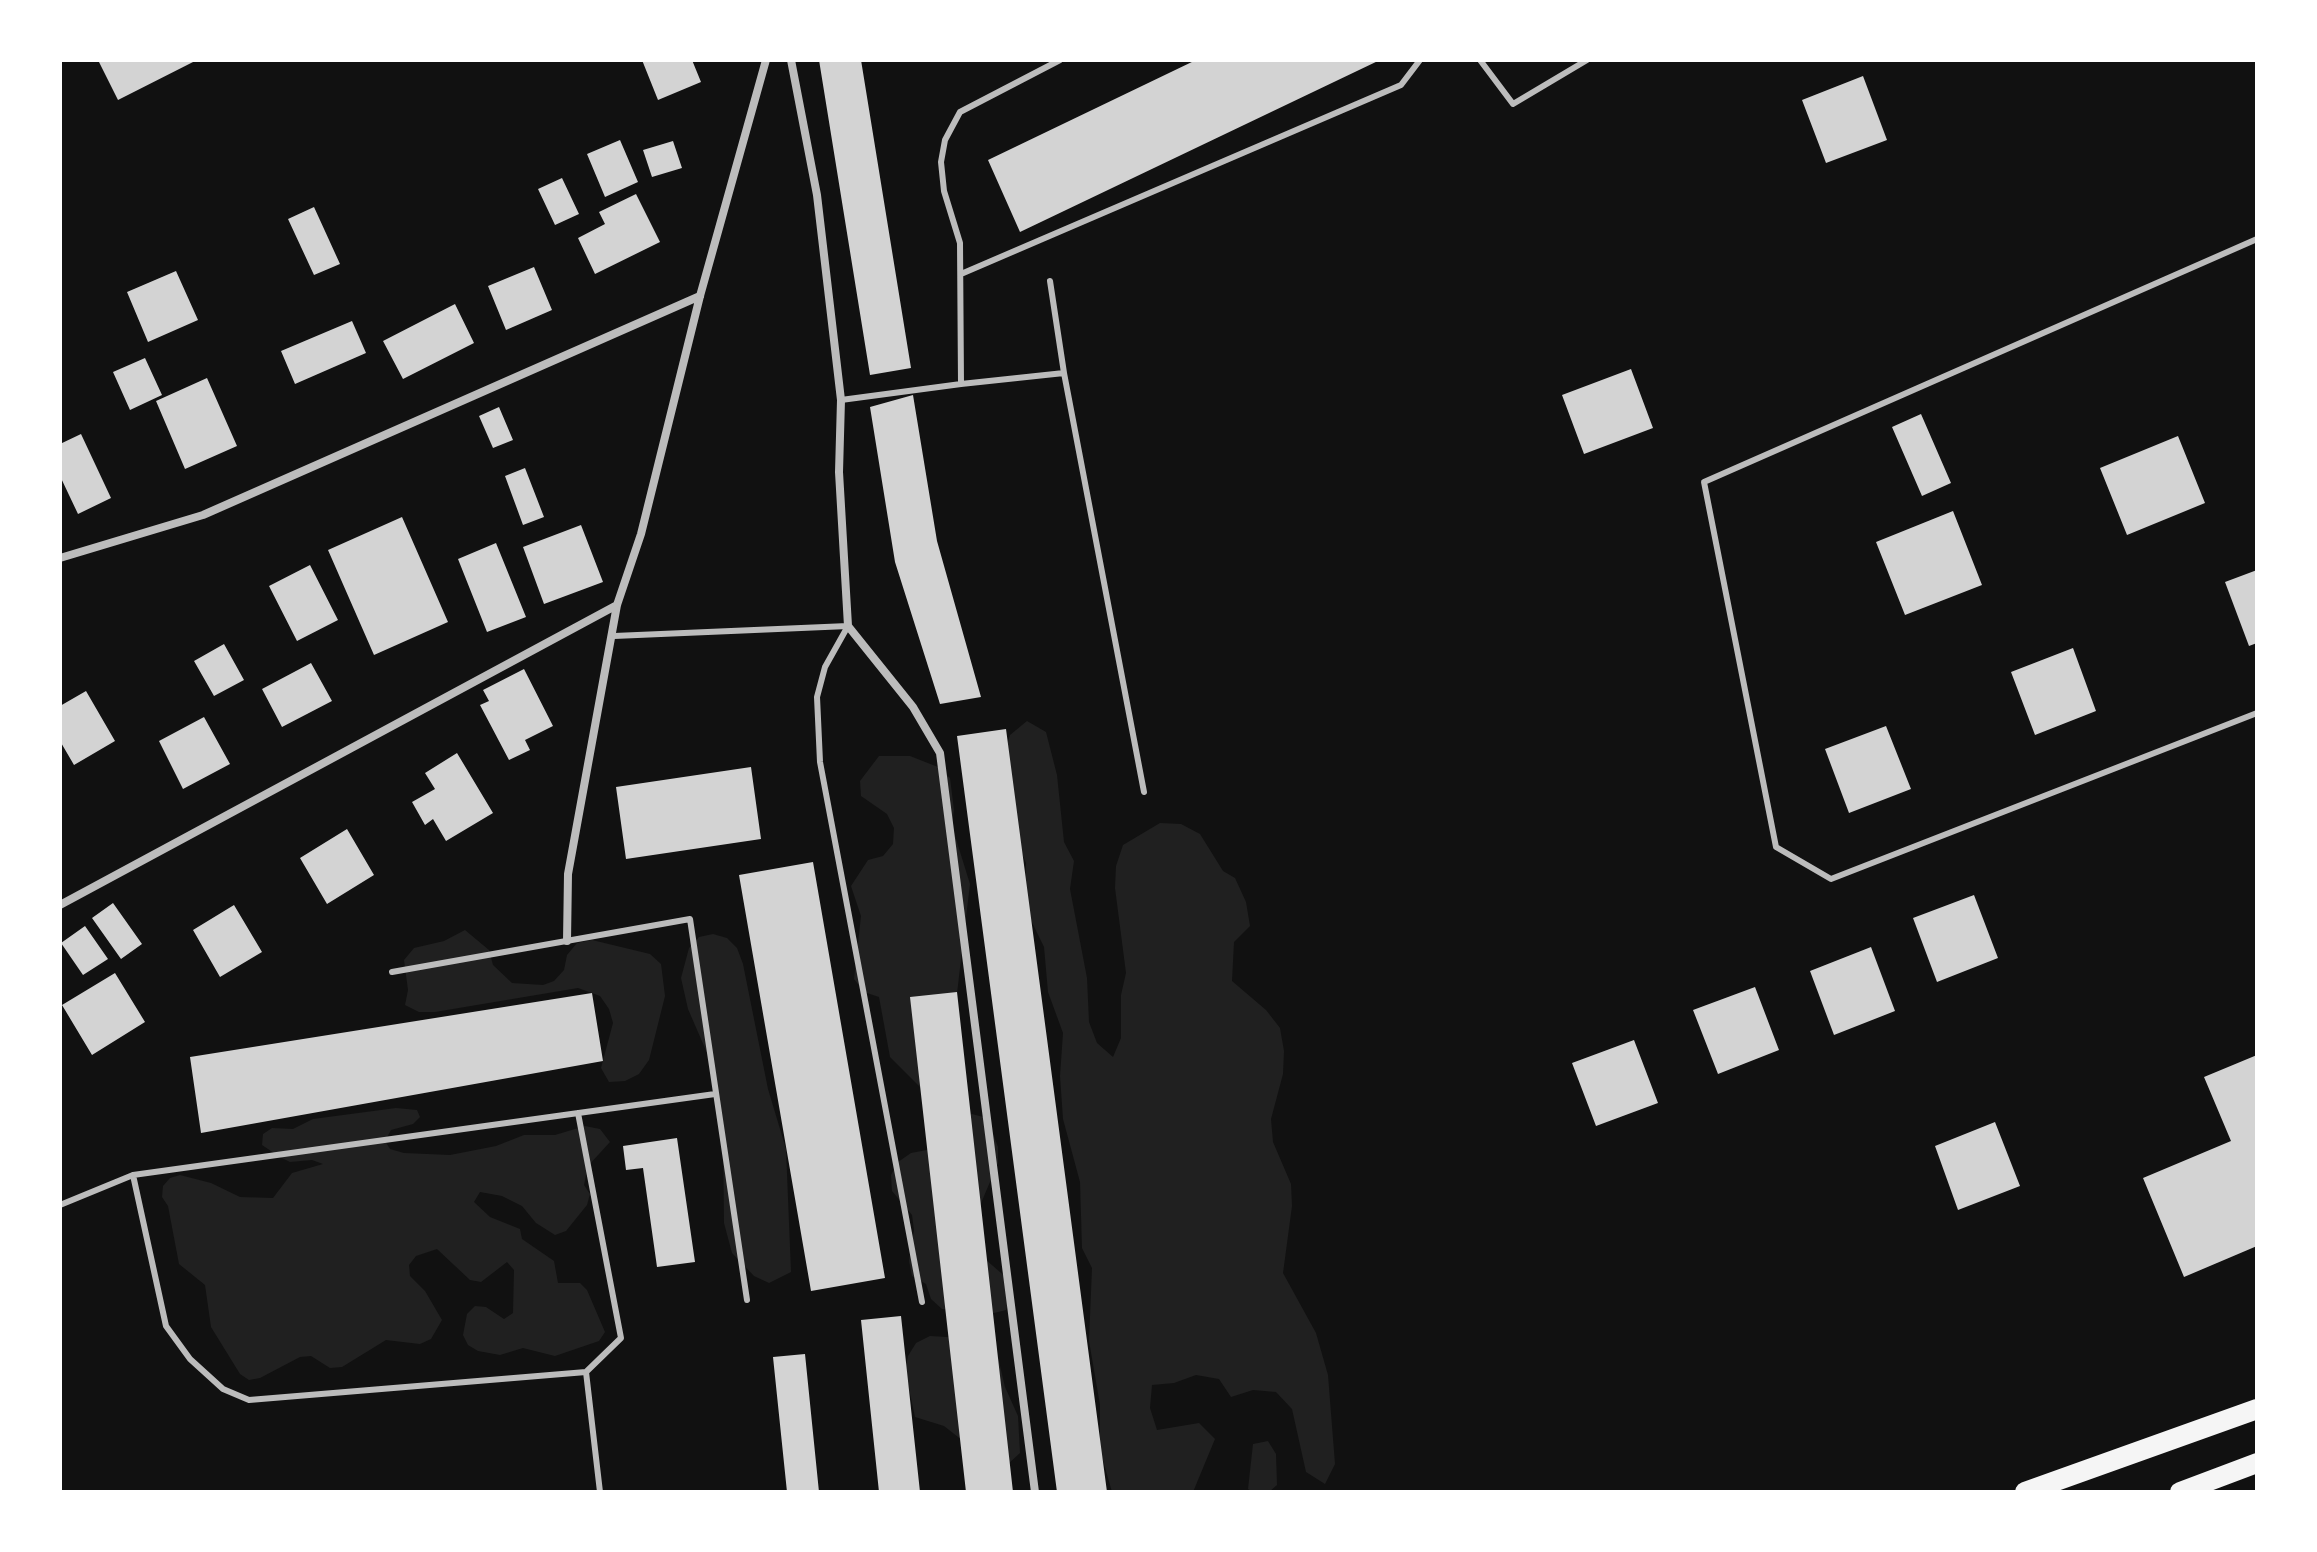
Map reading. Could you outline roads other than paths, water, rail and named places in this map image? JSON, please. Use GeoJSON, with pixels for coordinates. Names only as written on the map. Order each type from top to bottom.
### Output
{"type":"FeatureCollection","features":[{"type":"Feature","properties":{"kind":"main road"},"geometry":{"type":"LineString","coordinates":[[2025,1492],[2257,1409]]}},
{"type":"Feature","properties":{"kind":"main road"},"geometry":{"type":"LineString","coordinates":[[2180,1492],[2257,1463]]}},
{"type":"Feature","properties":{"kind":"street"},"geometry":{"type":"LineString","coordinates":[[567,941],[568,874],[614,636],[617,605],[641,534],[700,296],[766,60]]}},
{"type":"Feature","properties":{"kind":"street"},"geometry":{"type":"LineString","coordinates":[[791,60],[817,195],[841,400],[840,485],[848,626],[913,707],[940,753],[1035,1492]]}},
{"type":"Feature","properties":{"kind":"street"},"geometry":{"type":"LineString","coordinates":[[60,558],[203,515],[700,296]]}},
{"type":"Feature","properties":{"kind":"street"},"geometry":{"type":"LineString","coordinates":[[60,905],[617,605]]}},
{"type":"Feature","properties":{"kind":"lane"},"geometry":{"type":"LineString","coordinates":[[961,384],[960,243],[944,191],[941,162],[945,140],[960,112],[1060,60]]}},
{"type":"Feature","properties":{"kind":"lane"},"geometry":{"type":"LineString","coordinates":[[961,274],[1401,85],[1420,60]]}},
{"type":"Feature","properties":{"kind":"lane"},"geometry":{"type":"LineString","coordinates":[[1480,60],[1513,104],[1587,60]]}},
{"type":"Feature","properties":{"kind":"lane"},"geometry":{"type":"LineString","coordinates":[[2257,239],[1704,482],[1776,847],[1831,879],[2257,713]]}},
{"type":"Feature","properties":{"kind":"lane"},"geometry":{"type":"LineString","coordinates":[[1050,281],[1064,373],[1144,792]]}},
{"type":"Feature","properties":{"kind":"lane"},"geometry":{"type":"LineString","coordinates":[[841,400],[1064,373]]}},
{"type":"Feature","properties":{"kind":"lane"},"geometry":{"type":"LineString","coordinates":[[614,636],[848,626]]}},
{"type":"Feature","properties":{"kind":"lane"},"geometry":{"type":"LineString","coordinates":[[848,626],[825,667],[817,697],[820,762],[922,1302]]}},
{"type":"Feature","properties":{"kind":"lane"},"geometry":{"type":"LineString","coordinates":[[392,972],[690,919],[747,1300]]}},
{"type":"Feature","properties":{"kind":"lane"},"geometry":{"type":"LineString","coordinates":[[60,1205],[133,1175],[715,1094]]}},
{"type":"Feature","properties":{"kind":"lane"},"geometry":{"type":"LineString","coordinates":[[133,1175],[166,1326],[190,1359],[223,1389],[249,1400],[586,1372],[621,1338],[578,1113]]}},
{"type":"Feature","properties":{"kind":"lane"},"geometry":{"type":"LineString","coordinates":[[586,1372],[600,1492]]}}]}
